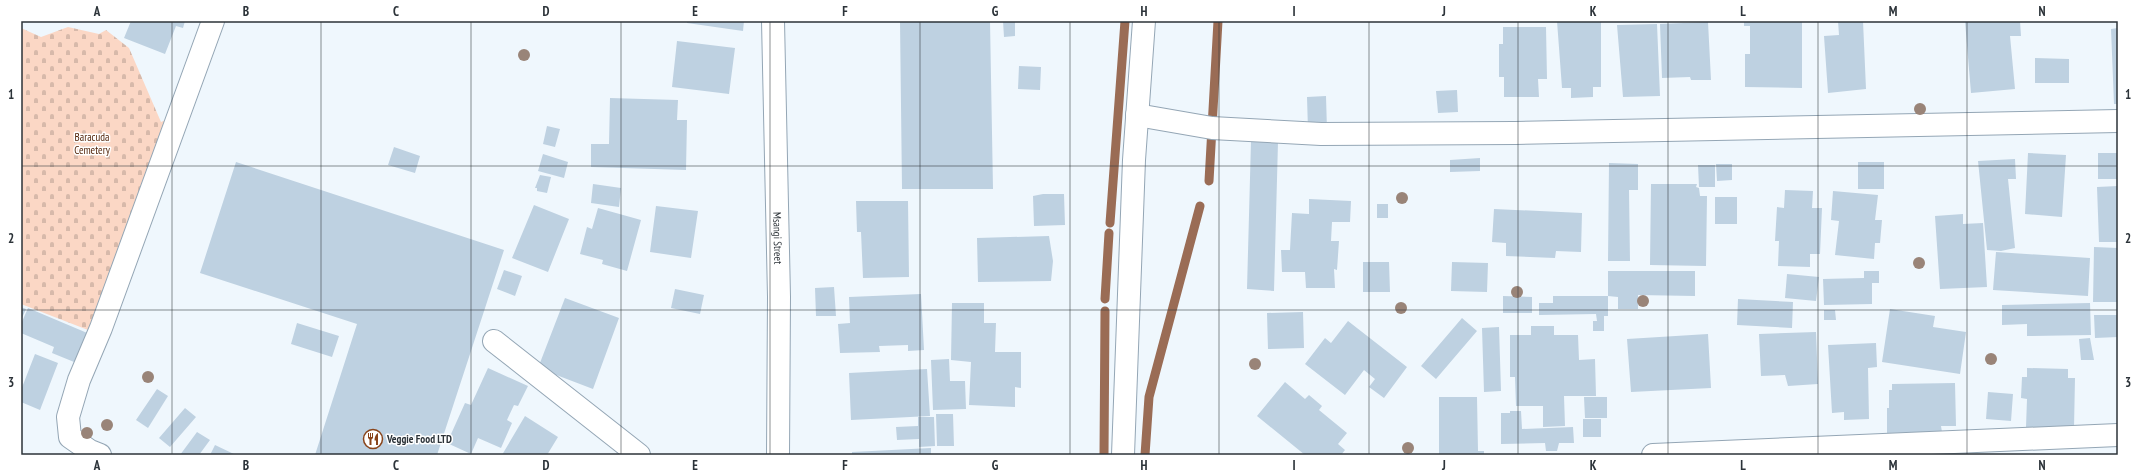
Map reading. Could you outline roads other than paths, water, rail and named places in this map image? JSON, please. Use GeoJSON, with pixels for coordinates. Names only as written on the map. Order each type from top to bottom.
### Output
{"type":"FeatureCollection","features":[{"type":"Feature","properties":{"kind":"street"},"geometry":{"type":"LineString","coordinates":[[100,455],[90,451],[70,437],[68,417],[79,380],[104,320],[212,21]]}},
{"type":"Feature","properties":{"kind":"street","name":"Msangi Street"},"geometry":{"type":"LineString","coordinates":[[773,21],[779,290],[778,455]]}},
{"type":"Feature","properties":{"kind":"street"},"geometry":{"type":"LineString","coordinates":[[1123,455],[1134,160],[1144,21]]}},
{"type":"Feature","properties":{"kind":"street"},"geometry":{"type":"LineString","coordinates":[[1137,115],[1212,128],[1321,134],[1523,133],[2118,121]]}},
{"type":"Feature","properties":{"kind":"street"},"geometry":{"type":"LineString","coordinates":[[494,341],[639,455]]}},
{"type":"Feature","properties":{"kind":"street"},"geometry":{"type":"LineString","coordinates":[[1652,455],[2118,435]]}},
{"type":"Feature","properties":{"kind":"waterway"},"geometry":{"type":"LineString","coordinates":[[1110,223],[1125,21]]}},
{"type":"Feature","properties":{"kind":"waterway"},"geometry":{"type":"LineString","coordinates":[[1209,181],[1218,21]]}},
{"type":"Feature","properties":{"kind":"waterway"},"geometry":{"type":"LineString","coordinates":[[1145,455],[1149,397],[1200,206]]}},
{"type":"Feature","properties":{"kind":"waterway"},"geometry":{"type":"LineString","coordinates":[[1105,299],[1109,233]]}},
{"type":"Feature","properties":{"kind":"waterway"},"geometry":{"type":"LineString","coordinates":[[1104,455],[1105,311]]}},
{"type":"Feature","properties":{"kind":"place","name":"Veggie Food LTD"},"geometry":{"type":"Point","coordinates":[373,439]}},
{"type":"Feature","properties":{"kind":"park label","name":"Baracuda Cemetery"},"geometry":{"type":"Point","coordinates":[92,143]}}]}
